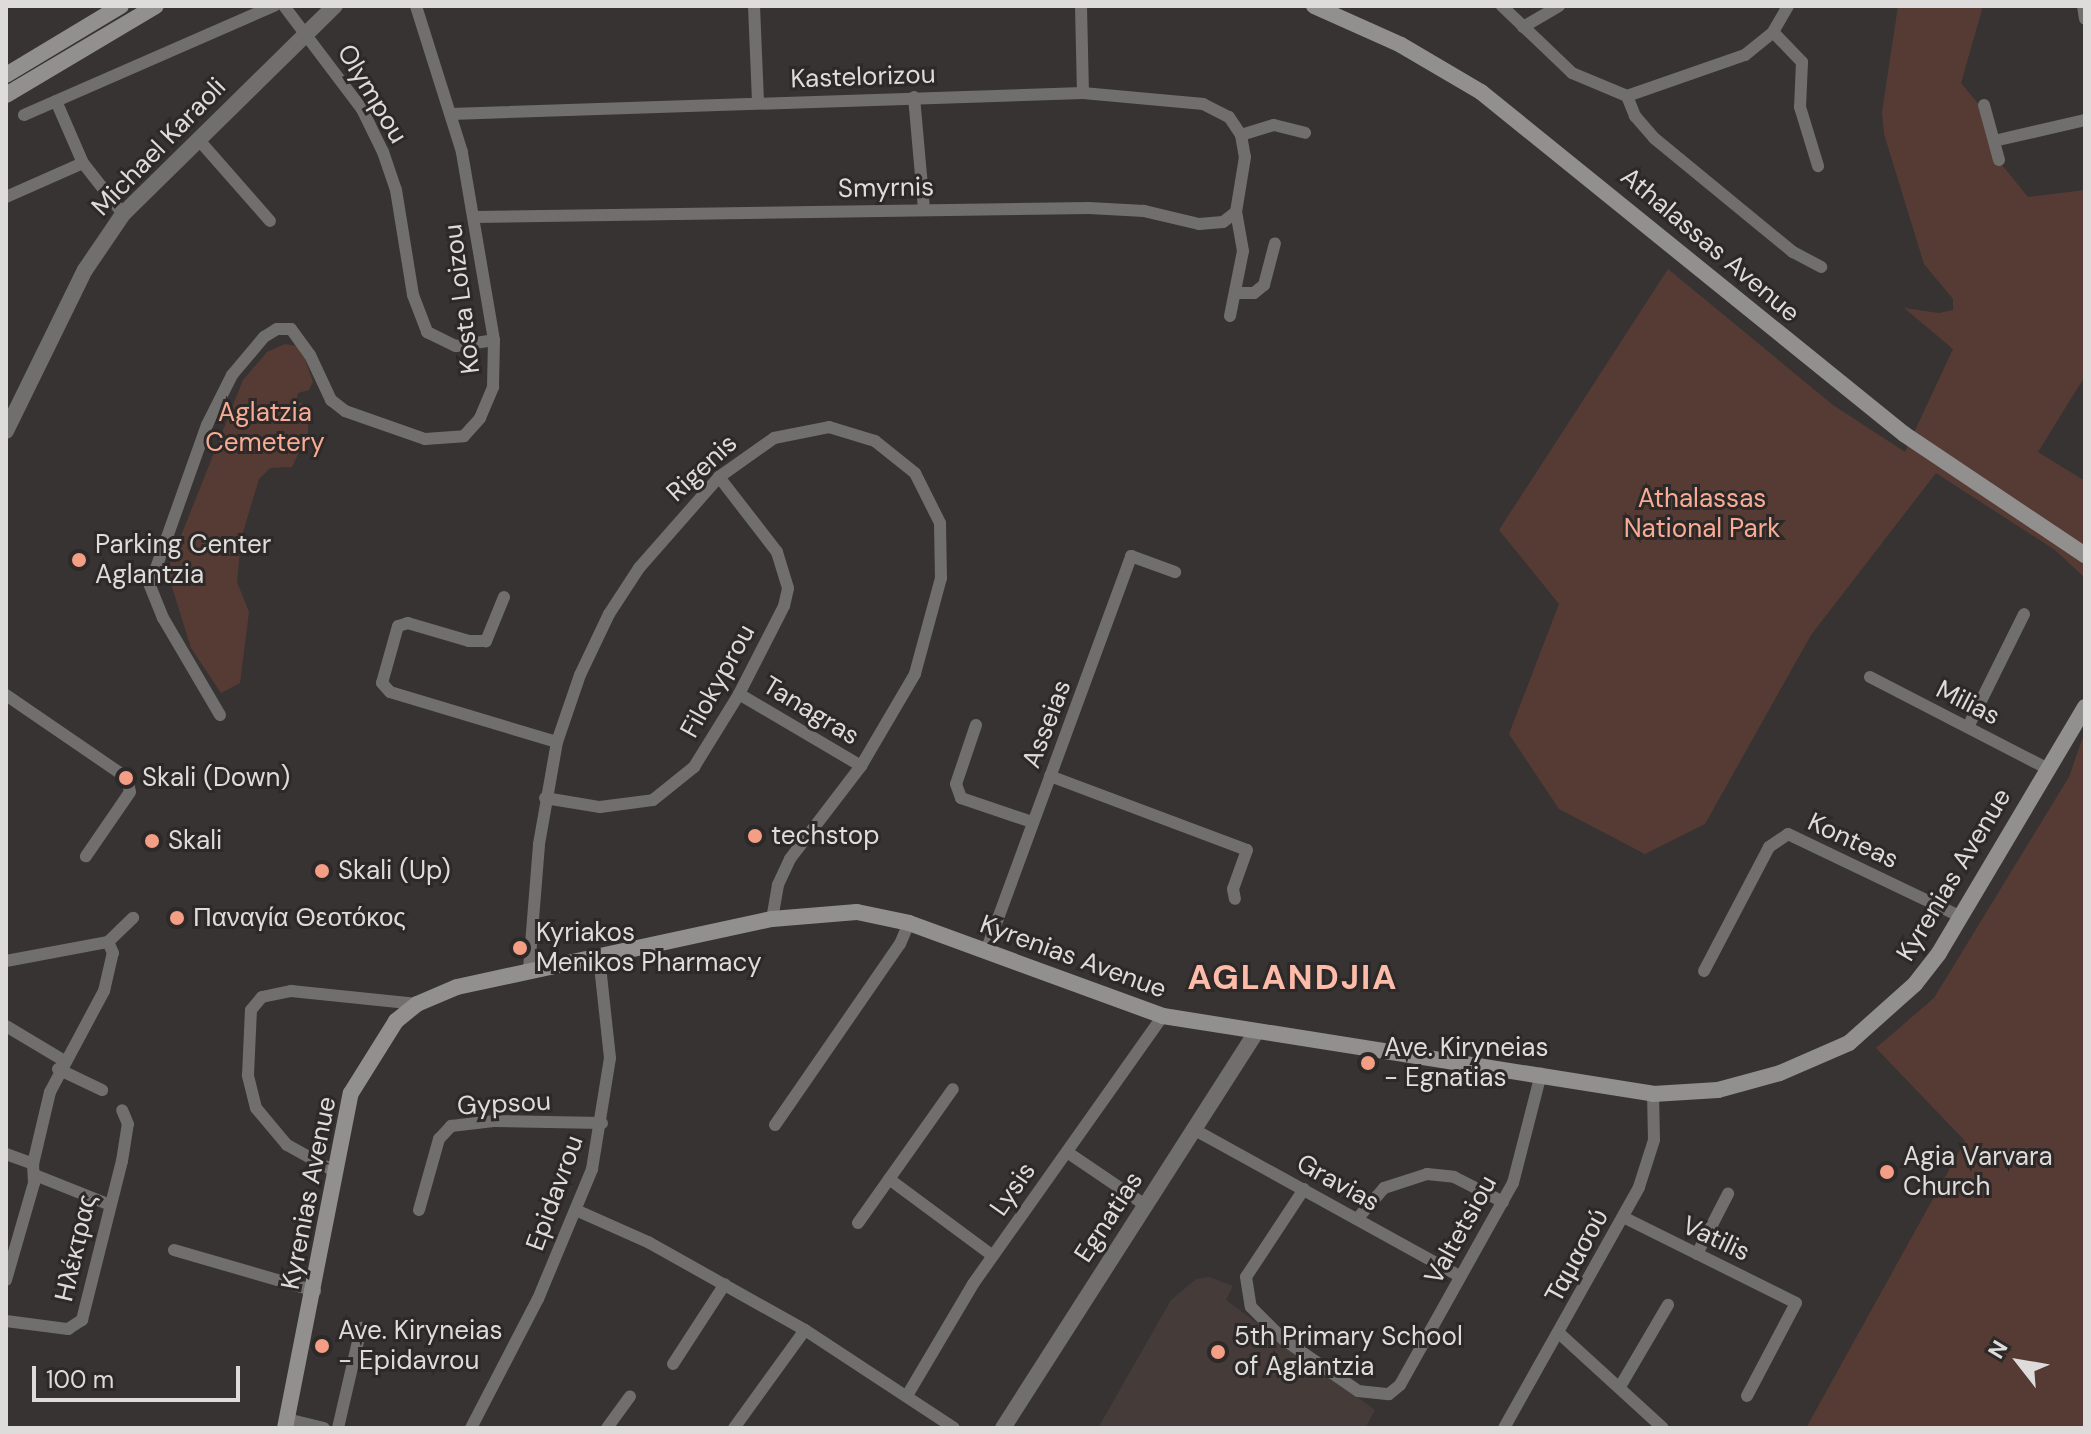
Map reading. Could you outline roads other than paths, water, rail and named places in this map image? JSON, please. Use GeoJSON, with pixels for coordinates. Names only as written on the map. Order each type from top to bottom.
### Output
{"type":"FeatureCollection","features":[{"type":"Feature","properties":{"kind":"main road"},"geometry":{"type":"LineString","coordinates":[[6,75],[121,6]]}},
{"type":"Feature","properties":{"kind":"main road"},"geometry":{"type":"LineString","coordinates":[[6,95],[156,6]]}},
{"type":"Feature","properties":{"kind":"main road","name":"Athalassas Avenue"},"geometry":{"type":"LineString","coordinates":[[1325,8],[1446,68],[1481,92],[1904,434],[2064,538],[2085,555]]}},
{"type":"Feature","properties":{"kind":"main road","name":"Athalassas Avenue"},"geometry":{"type":"LineString","coordinates":[[2064,538],[2085,545]]}},
{"type":"Feature","properties":{"kind":"main road","name":"Kyrenias Avenue"},"geometry":{"type":"LineString","coordinates":[[286,1424],[315,1291],[343,1118],[364,1065],[396,1021],[417,1004],[457,987],[529,969],[772,919],[857,912],[909,923],[1163,1016],[1653,1094],[1718,1090],[1791,1069],[1849,1043],[1915,984],[1961,917],[2046,768],[2085,707]]}},
{"type":"Feature","properties":{"kind":"street"},"geometry":{"type":"LineString","coordinates":[[24,115],[274,6]]}},
{"type":"Feature","properties":{"kind":"street","name":"Olympou"},"geometry":{"type":"LineString","coordinates":[[284,6],[362,109],[391,171],[413,295],[427,332],[456,346],[494,340]]}},
{"type":"Feature","properties":{"kind":"street","name":"Michael Karaoli"},"geometry":{"type":"LineString","coordinates":[[6,431],[85,270],[123,214],[305,30],[335,6]]}},
{"type":"Feature","properties":{"kind":"street","name":"Kosta Loizou"},"geometry":{"type":"LineString","coordinates":[[220,715],[163,618],[150,585],[212,413],[232,375],[264,337],[277,329],[291,329],[310,355],[322,390],[345,411],[425,439],[451,440],[472,429],[488,402],[496,371],[494,340],[474,217],[451,114],[416,6]]}},
{"type":"Feature","properties":{"kind":"street"},"geometry":{"type":"LineString","coordinates":[[754,6],[758,103]]}},
{"type":"Feature","properties":{"kind":"street"},"geometry":{"type":"LineString","coordinates":[[1081,6],[1083,93]]}},
{"type":"Feature","properties":{"kind":"street"},"geometry":{"type":"LineString","coordinates":[[1502,6],[1572,73],[1627,96],[1722,65],[1773,32],[1788,6]]}},
{"type":"Feature","properties":{"kind":"street"},"geometry":{"type":"LineString","coordinates":[[1523,27],[1559,6]]}},
{"type":"Feature","properties":{"kind":"street"},"geometry":{"type":"LineString","coordinates":[[2083,6],[2085,19]]}},
{"type":"Feature","properties":{"kind":"street"},"geometry":{"type":"LineString","coordinates":[[1773,32],[1802,62],[1800,107],[1818,166]]}},
{"type":"Feature","properties":{"kind":"street","name":"Kastelorizou"},"geometry":{"type":"LineString","coordinates":[[451,114],[1083,93],[1203,104],[1229,117],[1241,135]]}},
{"type":"Feature","properties":{"kind":"street"},"geometry":{"type":"LineString","coordinates":[[1627,96],[1635,116],[1654,138],[1793,252],[1821,267]]}},
{"type":"Feature","properties":{"kind":"street"},"geometry":{"type":"LineString","coordinates":[[914,97],[924,208]]}},
{"type":"Feature","properties":{"kind":"street"},"geometry":{"type":"LineString","coordinates":[[56,101],[83,163],[123,214]]}},
{"type":"Feature","properties":{"kind":"street"},"geometry":{"type":"LineString","coordinates":[[1984,105],[1999,160]]}},
{"type":"Feature","properties":{"kind":"street"},"geometry":{"type":"LineString","coordinates":[[1994,141],[2085,120]]}},
{"type":"Feature","properties":{"kind":"street"},"geometry":{"type":"LineString","coordinates":[[1230,316],[1243,251],[1236,212],[1245,157],[1241,135],[1274,125],[1305,133]]}},
{"type":"Feature","properties":{"kind":"street"},"geometry":{"type":"LineString","coordinates":[[198,139],[270,221]]}},
{"type":"Feature","properties":{"kind":"street"},"geometry":{"type":"LineString","coordinates":[[6,197],[83,163]]}},
{"type":"Feature","properties":{"kind":"street","name":"Smyrnis"},"geometry":{"type":"LineString","coordinates":[[474,217],[924,208],[1116,210],[1199,224],[1223,222],[1236,212]]}},
{"type":"Feature","properties":{"kind":"street"},"geometry":{"type":"LineString","coordinates":[[1236,293],[1254,293],[1264,285],[1275,243]]}},
{"type":"Feature","properties":{"kind":"street","name":"Rigenis"},"geometry":{"type":"LineString","coordinates":[[529,969],[545,798],[557,742],[580,675],[609,614],[639,568],[719,477],[774,438],[829,427],[861,435],[892,451],[915,473],[936,509],[941,578],[927,645],[861,766],[790,859],[778,885],[772,919]]}},
{"type":"Feature","properties":{"kind":"street","name":"Filokyprou"},"geometry":{"type":"LineString","coordinates":[[545,798],[600,807],[653,800],[694,767],[739,694],[784,606],[788,588],[777,552],[719,477]]}},
{"type":"Feature","properties":{"kind":"street","name":"Asseias"},"geometry":{"type":"LineString","coordinates":[[986,951],[1131,556],[1175,572]]}},
{"type":"Feature","properties":{"kind":"street"},"geometry":{"type":"LineString","coordinates":[[504,597],[486,641],[469,641],[408,623],[398,626],[382,683],[390,692],[557,742]]}},
{"type":"Feature","properties":{"kind":"street"},"geometry":{"type":"LineString","coordinates":[[1968,727],[2024,614]]}},
{"type":"Feature","properties":{"kind":"street","name":"Milias"},"geometry":{"type":"LineString","coordinates":[[1870,677],[2046,768]]}},
{"type":"Feature","properties":{"kind":"street","name":"Tanagras"},"geometry":{"type":"LineString","coordinates":[[739,694],[861,766]]}},
{"type":"Feature","properties":{"kind":"street"},"geometry":{"type":"LineString","coordinates":[[6,695],[96,754],[130,785],[86,856]]}},
{"type":"Feature","properties":{"kind":"street"},"geometry":{"type":"LineString","coordinates":[[976,725],[956,784],[961,798],[1032,822]]}},
{"type":"Feature","properties":{"kind":"street"},"geometry":{"type":"LineString","coordinates":[[1050,776],[1247,850],[1233,889],[1235,899]]}},
{"type":"Feature","properties":{"kind":"street","name":"Konteas"},"geometry":{"type":"LineString","coordinates":[[1704,971],[1769,847],[1788,834],[1961,917]]}},
{"type":"Feature","properties":{"kind":"street"},"geometry":{"type":"LineString","coordinates":[[6,961],[108,942],[133,918]]}},
{"type":"Feature","properties":{"kind":"street"},"geometry":{"type":"LineString","coordinates":[[775,1125],[900,944],[909,923]]}},
{"type":"Feature","properties":{"kind":"street"},"geometry":{"type":"LineString","coordinates":[[6,1280],[60,1065],[104,991],[113,953],[108,942]]}},
{"type":"Feature","properties":{"kind":"street","name":"Epidavrou"},"geometry":{"type":"LineString","coordinates":[[471,1428],[578,1211],[602,1123],[610,1044],[599,956]]}},
{"type":"Feature","properties":{"kind":"street"},"geometry":{"type":"LineString","coordinates":[[334,1171],[287,1145],[256,1108],[248,1075],[247,1031],[251,1010],[262,997],[291,991],[417,1004]]}},
{"type":"Feature","properties":{"kind":"street","name":"Lysis"},"geometry":{"type":"LineString","coordinates":[[908,1394],[993,1256],[1163,1016]]}},
{"type":"Feature","properties":{"kind":"street"},"geometry":{"type":"LineString","coordinates":[[6,1026],[60,1065],[102,1090]]}},
{"type":"Feature","properties":{"kind":"street","name":"Egnatias"},"geometry":{"type":"LineString","coordinates":[[1003,1428],[1256,1033]]}},
{"type":"Feature","properties":{"kind":"street","name":"Valtetsiou"},"geometry":{"type":"LineString","coordinates":[[1304,1189],[1246,1277],[1251,1307],[1283,1339],[1358,1391],[1389,1394],[1400,1385],[1503,1202],[1525,1150],[1541,1074]]}},
{"type":"Feature","properties":{"kind":"street"},"geometry":{"type":"LineString","coordinates":[[858,1223],[953,1089]]}},
{"type":"Feature","properties":{"kind":"street","name":"Ταμασού"},"geometry":{"type":"LineString","coordinates":[[1504,1428],[1560,1334],[1623,1217],[1654,1140],[1653,1094]]}},
{"type":"Feature","properties":{"kind":"street","name":"Ηλέκτρας"},"geometry":{"type":"LineString","coordinates":[[6,1321],[68,1329],[79,1325],[128,1131],[122,1110]]}},
{"type":"Feature","properties":{"kind":"street","name":"Gypsou"},"geometry":{"type":"LineString","coordinates":[[419,1210],[439,1139],[451,1126],[494,1121],[602,1123]]}},
{"type":"Feature","properties":{"kind":"street","name":"Gravias"},"geometry":{"type":"LineString","coordinates":[[1195,1130],[1459,1276]]}},
{"type":"Feature","properties":{"kind":"street"},"geometry":{"type":"LineString","coordinates":[[1067,1152],[1145,1205]]}},
{"type":"Feature","properties":{"kind":"street"},"geometry":{"type":"LineString","coordinates":[[6,1154],[108,1204]]}},
{"type":"Feature","properties":{"kind":"street"},"geometry":{"type":"LineString","coordinates":[[1357,1219],[1384,1188],[1427,1174],[1454,1177],[1503,1202]]}},
{"type":"Feature","properties":{"kind":"street"},"geometry":{"type":"LineString","coordinates":[[889,1179],[993,1256]]}},
{"type":"Feature","properties":{"kind":"street"},"geometry":{"type":"LineString","coordinates":[[1697,1254],[1728,1194]]}},
{"type":"Feature","properties":{"kind":"street"},"geometry":{"type":"LineString","coordinates":[[578,1211],[725,1284],[805,1330],[908,1394],[954,1428]]}},
{"type":"Feature","properties":{"kind":"street","name":"Vatilis"},"geometry":{"type":"LineString","coordinates":[[1623,1217],[1796,1303],[1747,1396]]}},
{"type":"Feature","properties":{"kind":"street"},"geometry":{"type":"LineString","coordinates":[[174,1250],[315,1291]]}},
{"type":"Feature","properties":{"kind":"street"},"geometry":{"type":"LineString","coordinates":[[673,1364],[725,1284]]}},
{"type":"Feature","properties":{"kind":"street"},"geometry":{"type":"LineString","coordinates":[[1621,1385],[1668,1305]]}},
{"type":"Feature","properties":{"kind":"street"},"geometry":{"type":"LineString","coordinates":[[338,1428],[361,1328]]}},
{"type":"Feature","properties":{"kind":"street"},"geometry":{"type":"LineString","coordinates":[[734,1428],[805,1330]]}},
{"type":"Feature","properties":{"kind":"street"},"geometry":{"type":"LineString","coordinates":[[1560,1334],[1621,1385],[1663,1428]]}},
{"type":"Feature","properties":{"kind":"street"},"geometry":{"type":"LineString","coordinates":[[607,1428],[630,1396]]}},
{"type":"Feature","properties":{"kind":"street"},"geometry":{"type":"LineString","coordinates":[[286,1424],[324,1428]]}},
{"type":"Feature","properties":{"kind":"place","name":"Parking Center Aglantzia"},"geometry":{"type":"Point","coordinates":[79,560]}},
{"type":"Feature","properties":{"kind":"place","name":"Skali (Down)"},"geometry":{"type":"Point","coordinates":[126,778]}},
{"type":"Feature","properties":{"kind":"place","name":"techstop"},"geometry":{"type":"Point","coordinates":[755,836]}},
{"type":"Feature","properties":{"kind":"place","name":"Skali"},"geometry":{"type":"Point","coordinates":[152,841]}},
{"type":"Feature","properties":{"kind":"place","name":"Skali (Up)"},"geometry":{"type":"Point","coordinates":[322,871]}},
{"type":"Feature","properties":{"kind":"place","name":"Παναγία Θεοτόκος"},"geometry":{"type":"Point","coordinates":[177,918]}},
{"type":"Feature","properties":{"kind":"place","name":"Kyriakos Menikos Pharmacy"},"geometry":{"type":"Point","coordinates":[520,948]}},
{"type":"Feature","properties":{"kind":"place","name":"Ave. Kiryneias - Egnatias"},"geometry":{"type":"Point","coordinates":[1368,1063]}},
{"type":"Feature","properties":{"kind":"place","name":"Agia Varvara Church"},"geometry":{"type":"Point","coordinates":[1887,1172]}},
{"type":"Feature","properties":{"kind":"place","name":"Ave. Kiryneias - Epidavrou"},"geometry":{"type":"Point","coordinates":[322,1346]}},
{"type":"Feature","properties":{"kind":"place","name":"5th Primary School of Aglantzia"},"geometry":{"type":"Point","coordinates":[1218,1352]}},
{"type":"Feature","properties":{"kind":"district","name":"AGLANDJIA"},"geometry":{"type":"Point","coordinates":[1293,978]}},
{"type":"Feature","properties":{"kind":"park label","name":"Aglatzia Cemetery"},"geometry":{"type":"Point","coordinates":[265,428]}},
{"type":"Feature","properties":{"kind":"park label","name":"Athalassas National Park"},"geometry":{"type":"Point","coordinates":[1702,514]}}]}
